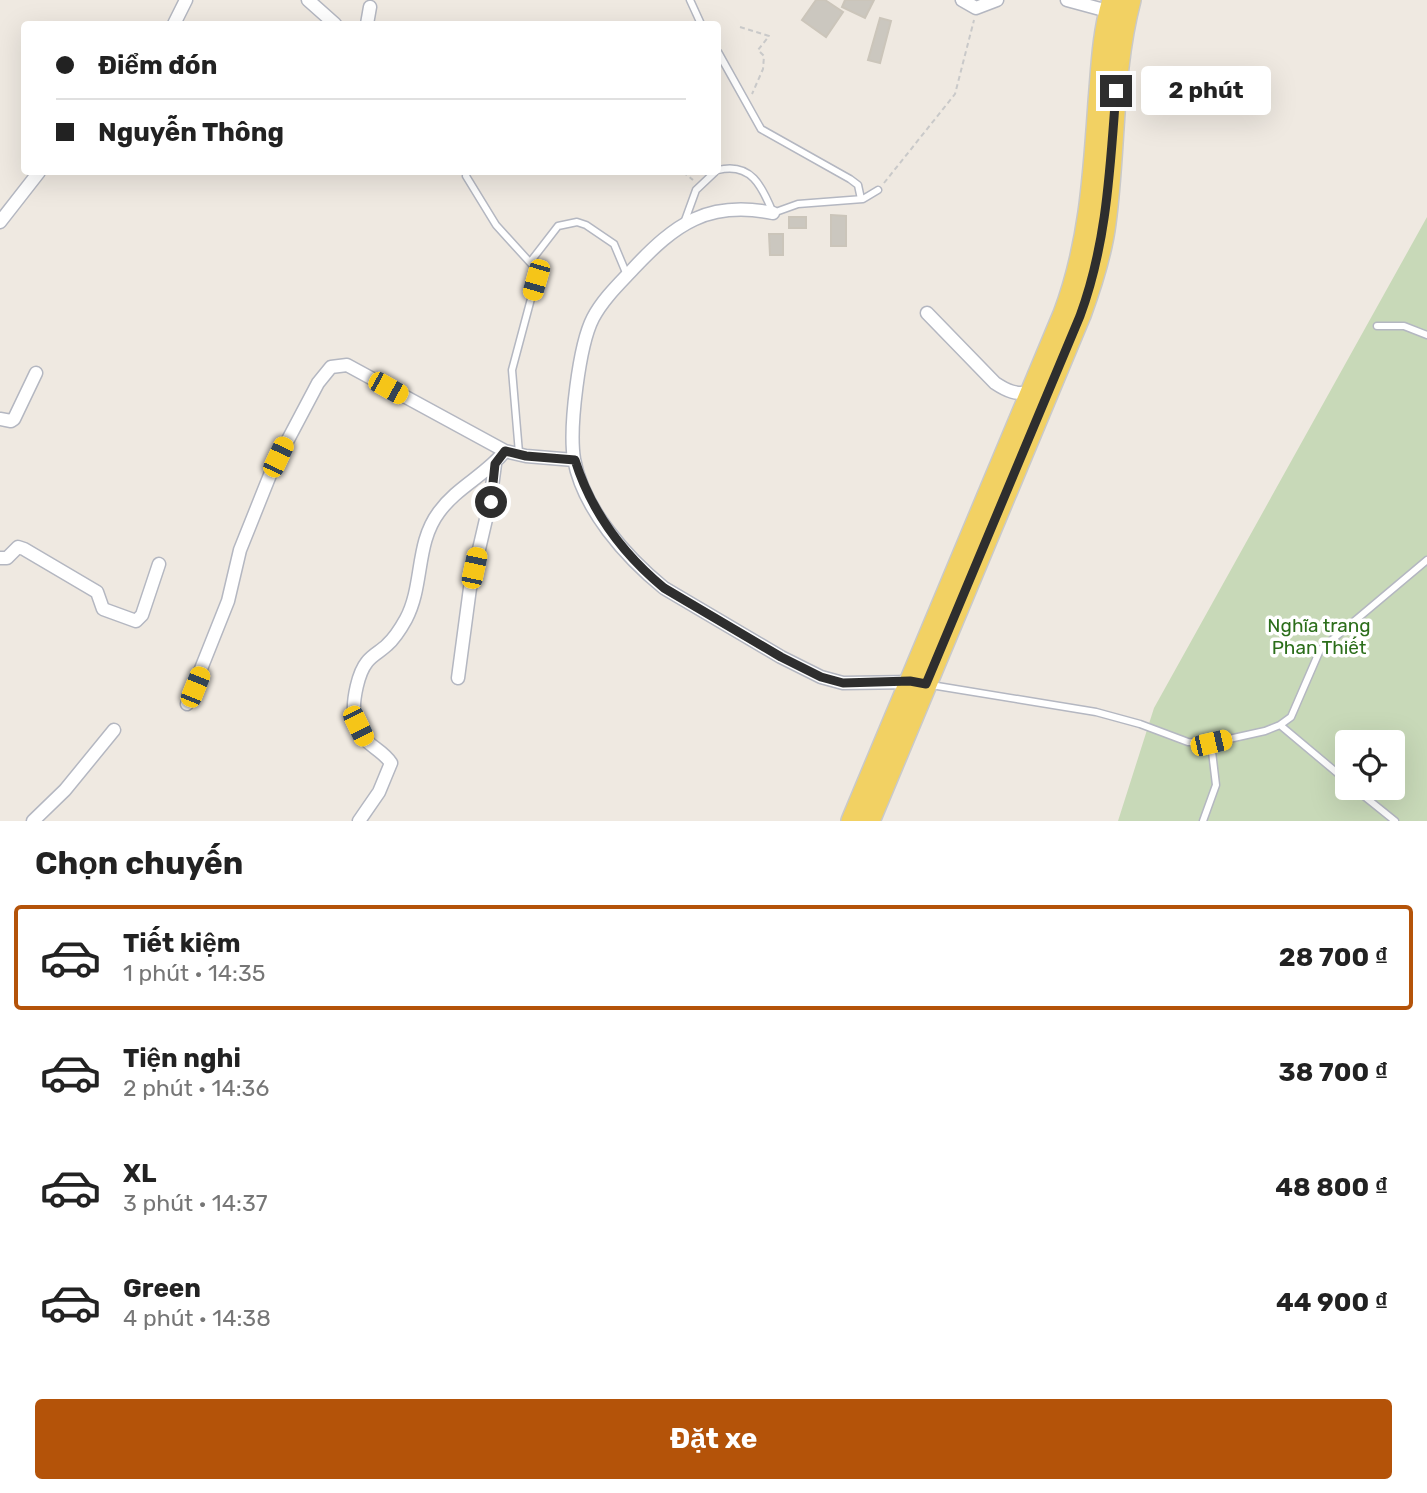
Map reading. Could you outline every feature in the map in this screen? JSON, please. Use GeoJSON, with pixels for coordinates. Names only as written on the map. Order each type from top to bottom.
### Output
{"type":"FeatureCollection","features":[{"type":"Feature","properties":{"kind":"main road"},"geometry":{"type":"LineString","coordinates":[[869,821],[918,683],[1031,392],[1065,314],[1085,246],[1104,49],[1120,6]]}},
{"type":"Feature","properties":{"kind":"main road"},"geometry":{"type":"LineString","coordinates":[[852,821],[918,683],[1080,316],[1096,271],[1106,213],[1120,41],[1120,6]]}},
{"type":"Feature","properties":{"kind":"street"},"geometry":{"type":"LineString","coordinates":[[176,21],[186,0]]}},
{"type":"Feature","properties":{"kind":"street"},"geometry":{"type":"LineString","coordinates":[[308,0],[332,21]]}},
{"type":"Feature","properties":{"kind":"street"},"geometry":{"type":"LineString","coordinates":[[962,0],[976,8],[997,0]]}},
{"type":"Feature","properties":{"kind":"street"},"geometry":{"type":"LineString","coordinates":[[1067,0],[1120,6]]}},
{"type":"Feature","properties":{"kind":"street"},"geometry":{"type":"LineString","coordinates":[[368,21],[370,7]]}},
{"type":"Feature","properties":{"kind":"street"},"geometry":{"type":"LineString","coordinates":[[0,222],[37,175]]}},
{"type":"Feature","properties":{"kind":"street"},"geometry":{"type":"LineString","coordinates":[[773,213],[743,210],[702,216],[684,223],[668,233],[598,310],[588,334],[572,426],[575,460],[585,491],[601,519],[649,575],[664,588],[781,657],[821,677],[843,683],[918,683]]}},
{"type":"Feature","properties":{"kind":"street"},"geometry":{"type":"LineString","coordinates":[[927,313],[995,383],[1007,391],[1019,394],[1031,392]]}},
{"type":"Feature","properties":{"kind":"street"},"geometry":{"type":"LineString","coordinates":[[187,704],[228,601],[240,550],[272,470],[318,383],[331,367],[337,364],[347,365],[505,451],[519,455],[575,460]]}},
{"type":"Feature","properties":{"kind":"street"},"geometry":{"type":"LineString","coordinates":[[0,419],[14,419],[36,373]]}},
{"type":"Feature","properties":{"kind":"street"},"geometry":{"type":"LineString","coordinates":[[359,821],[379,792],[391,763],[366,742],[355,716],[357,691],[364,667],[369,659],[389,643],[408,615],[422,549],[438,512],[452,496],[495,464],[505,451]]}},
{"type":"Feature","properties":{"kind":"street"},"geometry":{"type":"LineString","coordinates":[[458,678],[470,588],[491,502],[495,464]]}},
{"type":"Feature","properties":{"kind":"street"},"geometry":{"type":"LineString","coordinates":[[0,558],[7,558],[18,547],[24,549],[97,592],[103,609],[136,621],[142,615],[159,564]]}},
{"type":"Feature","properties":{"kind":"street"},"geometry":{"type":"LineString","coordinates":[[33,821],[65,790],[114,730]]}},
{"type":"Feature","properties":{"kind":"lane"},"geometry":{"type":"LineString","coordinates":[[690,0],[700,21]]}},
{"type":"Feature","properties":{"kind":"lane"},"geometry":{"type":"LineString","coordinates":[[721,57],[761,130],[850,179],[858,185],[861,199]]}},
{"type":"Feature","properties":{"kind":"lane"},"geometry":{"type":"LineString","coordinates":[[721,169],[728,167],[743,170],[762,186],[773,213],[798,205],[861,199],[878,190]]}},
{"type":"Feature","properties":{"kind":"lane"},"geometry":{"type":"LineString","coordinates":[[466,175],[496,225],[536,268],[536,280],[512,370],[519,455]]}},
{"type":"Feature","properties":{"kind":"lane"},"geometry":{"type":"LineString","coordinates":[[684,223],[696,190],[712,175]]}},
{"type":"Feature","properties":{"kind":"lane"},"geometry":{"type":"LineString","coordinates":[[531,261],[558,226],[569,221],[577,222],[614,244],[627,275]]}},
{"type":"Feature","properties":{"kind":"lane"},"geometry":{"type":"LineString","coordinates":[[1377,326],[1404,326],[1427,335]]}},
{"type":"Feature","properties":{"kind":"lane"},"geometry":{"type":"LineString","coordinates":[[918,683],[1096,712],[1188,742],[1211,743],[1280,725],[1295,709],[1320,650],[1427,560]]}},
{"type":"Feature","properties":{"kind":"lane"},"geometry":{"type":"LineString","coordinates":[[1280,725],[1335,771]]}},
{"type":"Feature","properties":{"kind":"lane"},"geometry":{"type":"LineString","coordinates":[[1203,821],[1216,785],[1211,743]]}},
{"type":"Feature","properties":{"kind":"lane"},"geometry":{"type":"LineString","coordinates":[[1369,800],[1395,821]]}},
{"type":"Feature","properties":{"kind":"path"},"geometry":{"type":"LineString","coordinates":[[878,190],[955,94],[976,8]]}},
{"type":"Feature","properties":{"kind":"path"},"geometry":{"type":"LineString","coordinates":[[740,27],[769,36],[758,50],[764,56],[763,69],[746,102]]}},
{"type":"Feature","properties":{"kind":"path"},"geometry":{"type":"LineString","coordinates":[[687,175],[692,179]]}},
{"type":"Feature","properties":{"kind":"green space","name":"Nghĩa trang Phan Thiết"},"geometry":{"type":"Polygon","coordinates":[[[1427,217],[1427,821],[1118,821],[1154,708],[1427,217]]]}},
{"type":"Feature","properties":{"kind":"building"},"geometry":{"type":"Polygon","coordinates":[[[816,0],[825,0],[843,12],[826,37],[802,20],[816,0]]]}},
{"type":"Feature","properties":{"kind":"building"},"geometry":{"type":"Polygon","coordinates":[[[845,0],[874,0],[865,18],[842,7],[845,0]]]}},
{"type":"Feature","properties":{"kind":"building"},"geometry":{"type":"Polygon","coordinates":[[[880,18],[891,21],[880,63],[868,60],[880,18]]]}},
{"type":"Feature","properties":{"kind":"building"},"geometry":{"type":"Polygon","coordinates":[[[831,215],[846,216],[846,246],[831,246],[831,215]]]}},
{"type":"Feature","properties":{"kind":"building"},"geometry":{"type":"Polygon","coordinates":[[[789,217],[806,217],[806,228],[789,228],[789,217]]]}},
{"type":"Feature","properties":{"kind":"building"},"geometry":{"type":"Polygon","coordinates":[[[769,234],[783,234],[783,255],[770,255],[769,234]]]}},
{"type":"Feature","properties":{"kind":"route"},"geometry":{"type":"LineString","coordinates":[[491,502],[495,464],[505,451],[526,456],[575,460],[581,482],[601,519],[649,575],[664,588],[781,657],[821,677],[843,683],[910,681],[926,684],[1080,316],[1096,271],[1105,223],[1116,91]]}}]}
